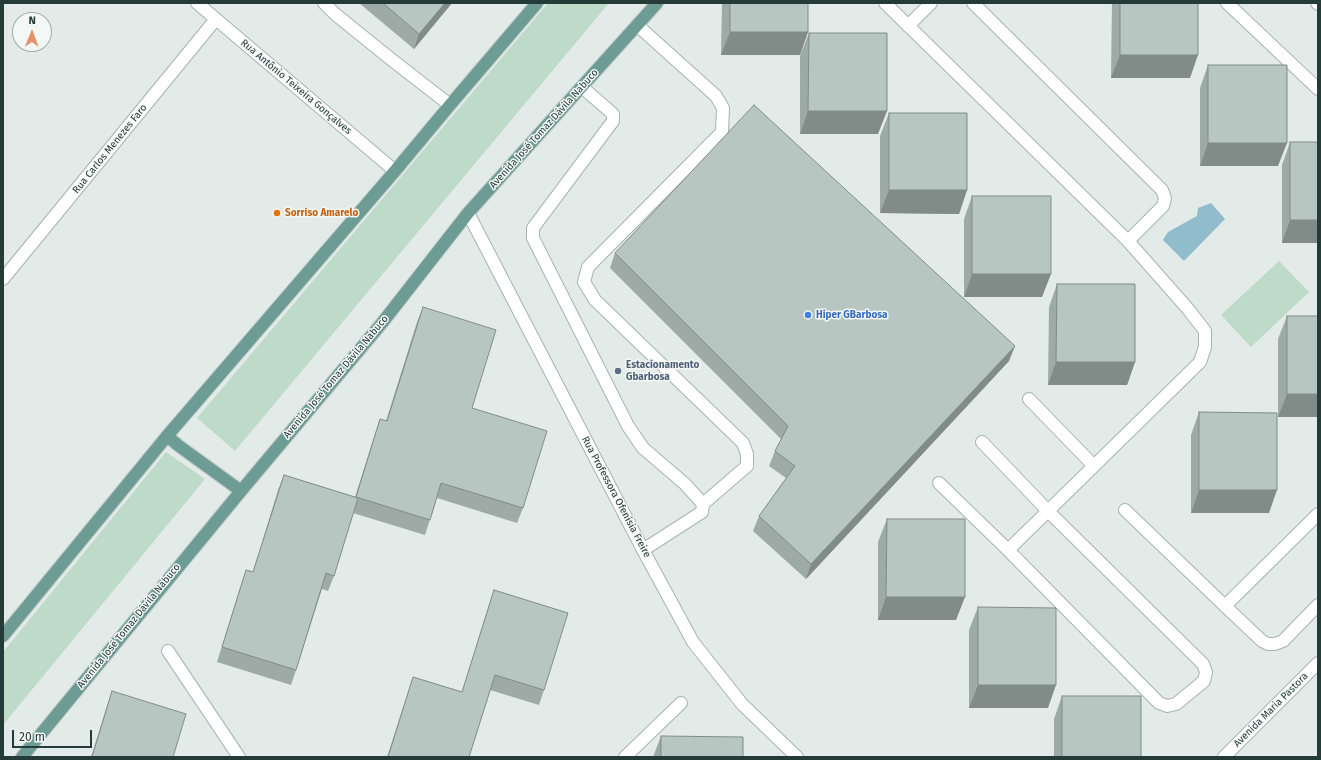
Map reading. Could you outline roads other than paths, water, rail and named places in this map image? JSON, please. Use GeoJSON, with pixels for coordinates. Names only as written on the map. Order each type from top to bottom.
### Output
{"type":"FeatureCollection","features":[{"type":"Feature","properties":{"kind":"main road"},"geometry":{"type":"LineString","coordinates":[[3,636],[167,436],[537,3]]}},
{"type":"Feature","properties":{"kind":"main road","name":"Avenida José Tomaz Dávila Nabuco"},"geometry":{"type":"LineString","coordinates":[[22,757],[241,490],[382,323],[468,213],[657,3]]}},
{"type":"Feature","properties":{"kind":"main road"},"geometry":{"type":"LineString","coordinates":[[167,436],[241,490]]}},
{"type":"Feature","properties":{"kind":"street","name":"Rua Antônio Teixeira Gonçalves"},"geometry":{"type":"LineString","coordinates":[[197,3],[395,171]]}},
{"type":"Feature","properties":{"kind":"street"},"geometry":{"type":"LineString","coordinates":[[324,3],[380,51],[450,105]]}},
{"type":"Feature","properties":{"kind":"street"},"geometry":{"type":"LineString","coordinates":[[884,3],[1128,241],[1193,315],[1205,332],[1205,348],[1200,362],[1008,550]]}},
{"type":"Feature","properties":{"kind":"street"},"geometry":{"type":"LineString","coordinates":[[908,26],[931,3]]}},
{"type":"Feature","properties":{"kind":"street"},"geometry":{"type":"LineString","coordinates":[[974,3],[1162,190],[1165,198],[1163,206],[1128,241]]}},
{"type":"Feature","properties":{"kind":"street"},"geometry":{"type":"LineString","coordinates":[[1227,3],[1318,90]]}},
{"type":"Feature","properties":{"kind":"street","name":"Rua Carlos Menezes Faro"},"geometry":{"type":"LineString","coordinates":[[3,279],[216,19]]}},
{"type":"Feature","properties":{"kind":"street"},"geometry":{"type":"LineString","coordinates":[[638,25],[716,96],[723,108],[722,132],[588,267],[584,282],[595,300],[742,443],[747,454],[747,466],[703,504],[702,512],[643,550]]}},
{"type":"Feature","properties":{"kind":"street"},"geometry":{"type":"LineString","coordinates":[[582,87],[613,114],[613,121],[534,228],[533,238],[628,426],[643,448],[685,484],[703,504]]}},
{"type":"Feature","properties":{"kind":"street","name":"Rua Professora Ofenísia Freire"},"geometry":{"type":"LineString","coordinates":[[468,213],[643,550],[693,642],[742,704],[797,757]]}},
{"type":"Feature","properties":{"kind":"street"},"geometry":{"type":"LineString","coordinates":[[1028,399],[1094,466]]}},
{"type":"Feature","properties":{"kind":"street"},"geometry":{"type":"LineString","coordinates":[[939,483],[1008,550],[1159,703],[1167,706],[1176,704],[1204,680],[1206,672],[1203,664],[1048,511],[982,442]]}},
{"type":"Feature","properties":{"kind":"street"},"geometry":{"type":"LineString","coordinates":[[1125,510],[1262,641],[1268,644],[1283,642],[1318,605]]}},
{"type":"Feature","properties":{"kind":"street"},"geometry":{"type":"LineString","coordinates":[[1225,606],[1318,514]]}},
{"type":"Feature","properties":{"kind":"street"},"geometry":{"type":"LineString","coordinates":[[168,651],[239,757]]}},
{"type":"Feature","properties":{"kind":"street","name":"Avenida Maria Pastora"},"geometry":{"type":"LineString","coordinates":[[1224,757],[1318,663]]}},
{"type":"Feature","properties":{"kind":"street"},"geometry":{"type":"LineString","coordinates":[[625,757],[681,703]]}},
{"type":"Feature","properties":{"kind":"water"},"geometry":{"type":"Polygon","coordinates":[[[1211,203],[1225,219],[1184,261],[1163,240],[1168,232],[1197,216],[1198,208],[1211,203]]]}},
{"type":"Feature","properties":{"kind":"place","name":"Sorriso Amarelo"},"geometry":{"type":"Point","coordinates":[277,213]}},
{"type":"Feature","properties":{"kind":"place","name":"Hiper GBarbosa"},"geometry":{"type":"Point","coordinates":[808,315]}},
{"type":"Feature","properties":{"kind":"place","name":"Estacionamento Gbarbosa"},"geometry":{"type":"Point","coordinates":[618,371]}}]}
